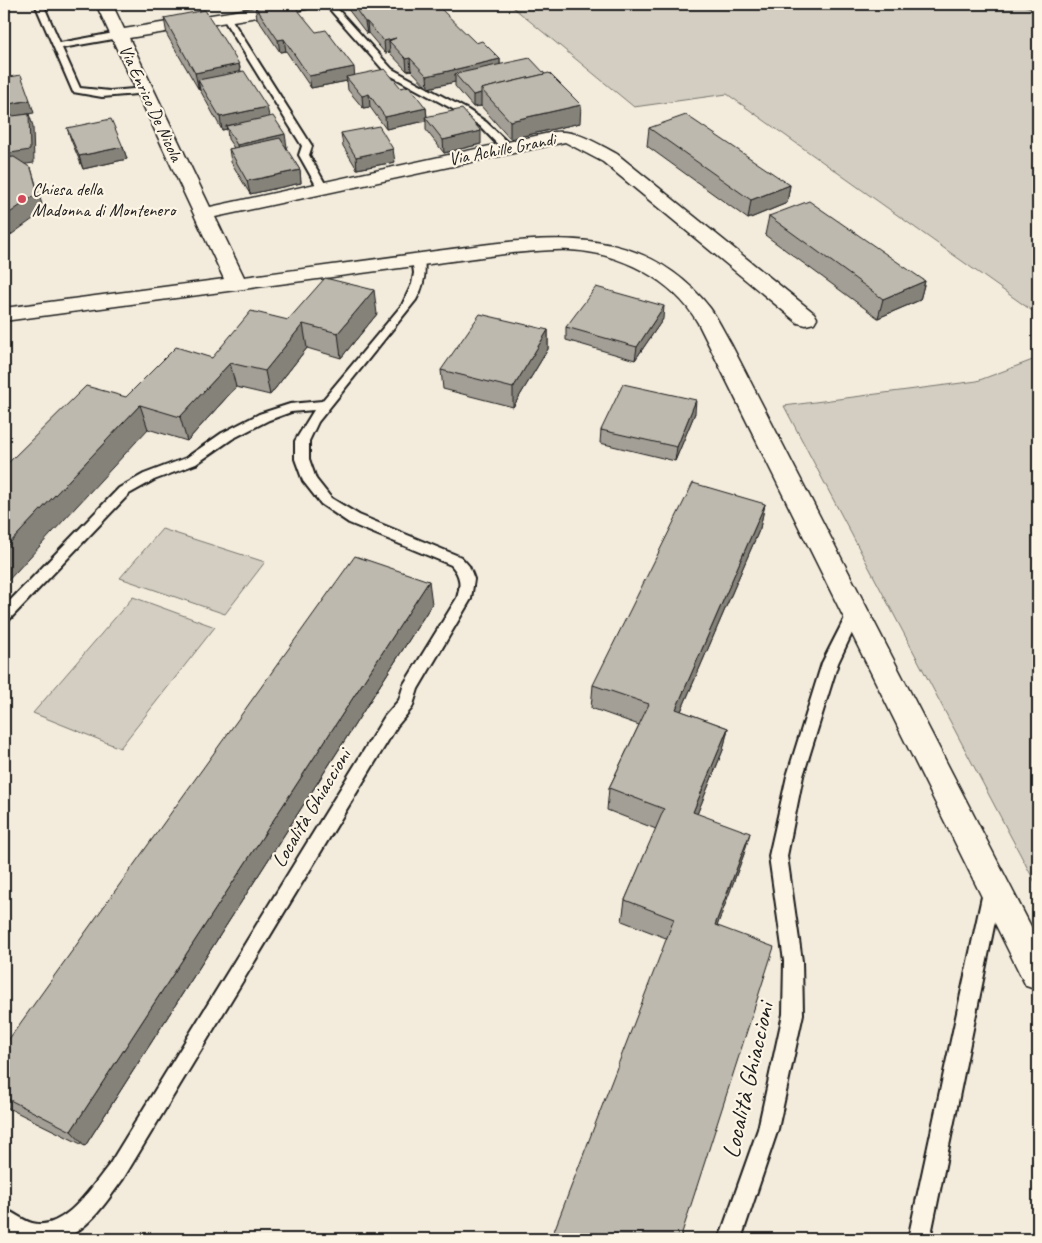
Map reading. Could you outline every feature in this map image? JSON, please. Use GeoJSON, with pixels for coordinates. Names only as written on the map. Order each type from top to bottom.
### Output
{"type":"FeatureCollection","features":[{"type":"Feature","properties":{"kind":"street","name":"Via Enrico De Nicola"},"geometry":{"type":"LineString","coordinates":[[104,4],[202,214],[237,284]]}},
{"type":"Feature","properties":{"kind":"street"},"geometry":{"type":"LineString","coordinates":[[119,35],[306,4]]}},
{"type":"Feature","properties":{"kind":"street","name":"Via Achille Grandi"},"geometry":{"type":"LineString","coordinates":[[202,214],[506,147],[566,136],[578,140],[610,158],[806,318]]}},
{"type":"Feature","properties":{"kind":"street"},"geometry":{"type":"LineString","coordinates":[[4,315],[512,247],[569,244],[599,248],[626,255],[654,268],[702,312],[716,336],[1038,974]]}},
{"type":"Feature","properties":{"kind":"lane"},"geometry":{"type":"LineString","coordinates":[[39,4],[76,90],[86,94],[145,91]]}},
{"type":"Feature","properties":{"kind":"lane"},"geometry":{"type":"LineString","coordinates":[[329,4],[389,71],[484,124],[506,147]]}},
{"type":"Feature","properties":{"kind":"lane"},"geometry":{"type":"LineString","coordinates":[[226,17],[308,146],[304,155],[322,188]]}},
{"type":"Feature","properties":{"kind":"lane"},"geometry":{"type":"LineString","coordinates":[[57,46],[119,35]]}},
{"type":"Feature","properties":{"kind":"lane","name":"Località Ghiaccioni"},"geometry":{"type":"LineString","coordinates":[[4,1219],[34,1234],[52,1234],[81,1216],[116,1172],[391,721],[406,703],[410,688],[464,599],[468,585],[464,570],[456,561],[354,518],[326,500],[310,481],[302,459],[302,441],[312,420],[407,306],[419,284],[418,259]]}},
{"type":"Feature","properties":{"kind":"lane"},"geometry":{"type":"LineString","coordinates":[[4,616],[124,491],[149,477],[191,461],[227,436],[264,417],[290,408],[325,405]]}},
{"type":"Feature","properties":{"kind":"lane","name":"Località Ghiaccioni"},"geometry":{"type":"LineString","coordinates":[[730,1239],[768,1129],[793,1014],[793,961],[778,856],[795,776],[827,672],[855,612]]}},
{"type":"Feature","properties":{"kind":"lane"},"geometry":{"type":"LineString","coordinates":[[919,1239],[994,885]]}},
{"type":"Feature","properties":{"kind":"shaded area"},"geometry":{"type":"Polygon","coordinates":[[[509,4],[1020,4],[1038,11],[1038,315],[727,94],[634,107],[509,4]]]}},
{"type":"Feature","properties":{"kind":"shaded area"},"geometry":{"type":"Polygon","coordinates":[[[1038,358],[1038,888],[784,406],[977,381],[1038,358]]]}},
{"type":"Feature","properties":{"kind":"shaded area"},"geometry":{"type":"Polygon","coordinates":[[[162,529],[265,562],[225,614],[120,578],[162,529]]]}},
{"type":"Feature","properties":{"kind":"shaded area"},"geometry":{"type":"Polygon","coordinates":[[[133,597],[215,627],[120,748],[33,713],[133,597]]]}},
{"type":"Feature","properties":{"kind":"building"},"geometry":{"type":"Polygon","coordinates":[[[293,4],[316,32],[326,30],[354,67],[309,76],[284,39],[278,40],[255,6],[293,4]]]}},
{"type":"Feature","properties":{"kind":"building"},"geometry":{"type":"Polygon","coordinates":[[[352,4],[428,4],[433,9],[440,8],[476,43],[482,41],[500,59],[427,76],[410,58],[406,59],[389,41],[396,38],[384,41],[365,22],[352,4]]]}},
{"type":"Feature","properties":{"kind":"building"},"geometry":{"type":"Polygon","coordinates":[[[205,10],[239,64],[195,73],[164,18],[205,10]]]}},
{"type":"Feature","properties":{"kind":"building"},"geometry":{"type":"Polygon","coordinates":[[[530,58],[545,74],[481,89],[481,93],[473,95],[455,74],[530,58]]]}},
{"type":"Feature","properties":{"kind":"building"},"geometry":{"type":"Polygon","coordinates":[[[385,69],[401,88],[409,86],[426,108],[385,117],[369,94],[362,96],[346,77],[385,69]]]}},
{"type":"Feature","properties":{"kind":"building"},"geometry":{"type":"Polygon","coordinates":[[[244,71],[267,107],[220,117],[198,80],[244,71]]]}},
{"type":"Feature","properties":{"kind":"building"},"geometry":{"type":"Polygon","coordinates":[[[549,73],[581,105],[510,121],[481,89],[549,73]]]}},
{"type":"Feature","properties":{"kind":"building"},"geometry":{"type":"Polygon","coordinates":[[[21,75],[30,100],[4,105],[4,78],[21,75]]]}},
{"type":"Feature","properties":{"kind":"building"},"geometry":{"type":"Polygon","coordinates":[[[462,109],[481,131],[443,140],[425,117],[462,109]]]}},
{"type":"Feature","properties":{"kind":"building"},"geometry":{"type":"Polygon","coordinates":[[[29,114],[30,150],[4,154],[4,117],[29,114]]]}},
{"type":"Feature","properties":{"kind":"building"},"geometry":{"type":"Polygon","coordinates":[[[686,115],[790,185],[751,200],[649,128],[686,115]]]}},
{"type":"Feature","properties":{"kind":"building"},"geometry":{"type":"Polygon","coordinates":[[[273,116],[285,134],[237,145],[226,126],[273,116]]]}},
{"type":"Feature","properties":{"kind":"building"},"geometry":{"type":"Polygon","coordinates":[[[111,119],[123,147],[79,156],[67,128],[111,119]]]}},
{"type":"Feature","properties":{"kind":"building"},"geometry":{"type":"Polygon","coordinates":[[[379,126],[393,149],[356,157],[341,133],[379,126]]]}},
{"type":"Feature","properties":{"kind":"building"},"geometry":{"type":"Polygon","coordinates":[[[280,138],[300,170],[247,181],[229,149],[280,138]]]}},
{"type":"Feature","properties":{"kind":"building"},"geometry":{"type":"Polygon","coordinates":[[[14,157],[31,168],[38,193],[4,217],[4,158],[14,157]]]}},
{"type":"Feature","properties":{"kind":"building"},"geometry":{"type":"Polygon","coordinates":[[[809,201],[925,281],[883,299],[769,216],[809,201]]]}},
{"type":"Feature","properties":{"kind":"building"},"geometry":{"type":"Polygon","coordinates":[[[325,278],[374,290],[338,333],[303,324],[265,371],[230,363],[180,417],[140,405],[4,549],[4,467],[86,386],[126,397],[176,347],[212,358],[251,311],[288,320],[325,278]]]}},
{"type":"Feature","properties":{"kind":"building"},"geometry":{"type":"Polygon","coordinates":[[[596,287],[664,306],[637,347],[566,327],[596,287]]]}},
{"type":"Feature","properties":{"kind":"building"},"geometry":{"type":"Polygon","coordinates":[[[480,314],[548,330],[513,388],[441,370],[480,314]]]}},
{"type":"Feature","properties":{"kind":"building"},"geometry":{"type":"Polygon","coordinates":[[[623,384],[696,400],[677,447],[601,430],[623,384]]]}},
{"type":"Feature","properties":{"kind":"building"},"geometry":{"type":"Polygon","coordinates":[[[693,483],[765,504],[676,709],[728,728],[693,812],[750,833],[715,925],[774,947],[680,1239],[551,1239],[674,919],[625,900],[664,809],[609,788],[649,704],[593,685],[693,483]]]}},
{"type":"Feature","properties":{"kind":"building"},"geometry":{"type":"Polygon","coordinates":[[[355,556],[429,581],[71,1131],[4,1097],[4,1046],[355,556]]]}},
{"type":"Feature","properties":{"kind":"place","name":"Chiesa della Madonna di Montenero"},"geometry":{"type":"Point","coordinates":[22,199]}}]}
